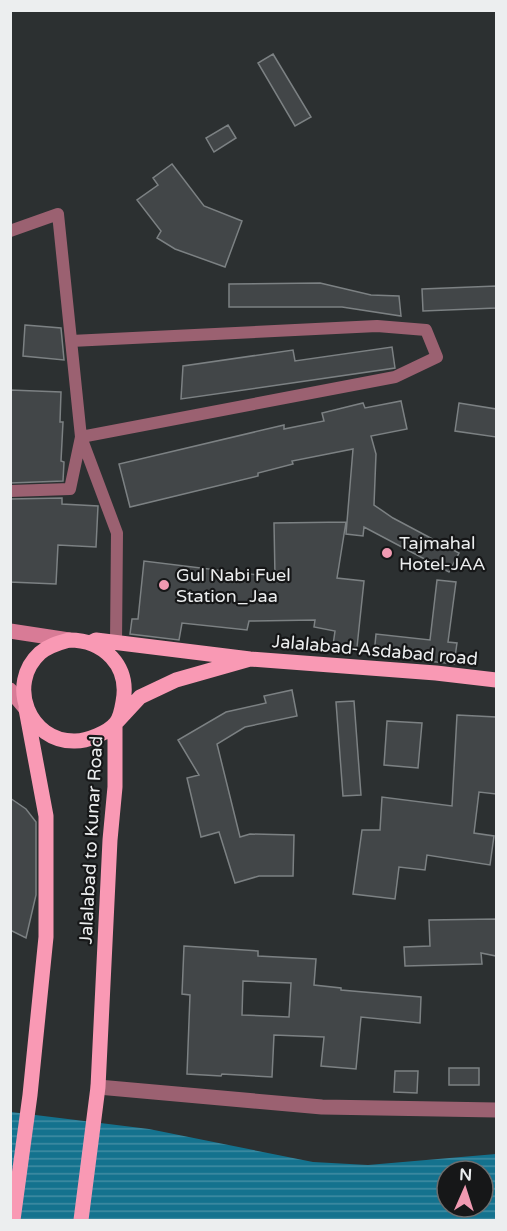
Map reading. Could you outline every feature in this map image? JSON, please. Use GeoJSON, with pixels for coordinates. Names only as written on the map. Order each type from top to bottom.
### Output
{"type":"FeatureCollection","features":[{"type":"Feature","properties":{"kind":"main road"},"geometry":{"type":"LineString","coordinates":[[10,631],[80,640],[104,650],[116,662],[123,676],[125,692],[116,724],[89,740],[74,742],[45,733],[10,690]]}},
{"type":"Feature","properties":{"kind":"main road"},"geometry":{"type":"LineString","coordinates":[[13,1221],[46,937],[46,816],[23,694],[24,679],[30,664],[41,652],[54,644],[69,640]]}},
{"type":"Feature","properties":{"kind":"main road","name":"Jalalabad-Asdabad road"},"geometry":{"type":"LineString","coordinates":[[90,643],[96,640],[250,659],[436,673],[496,680]]}},
{"type":"Feature","properties":{"kind":"main road","name":"Jalalabad to Kunar Road"},"geometry":{"type":"LineString","coordinates":[[81,1221],[98,1087],[110,840],[115,787],[116,724],[140,698],[176,680],[250,659]]}},
{"type":"Feature","properties":{"kind":"street"},"geometry":{"type":"LineString","coordinates":[[98,1087],[322,1107],[496,1110]]}},
{"type":"Feature","properties":{"kind":"lane"},"geometry":{"type":"LineString","coordinates":[[10,231],[58,214],[81,437],[117,533],[116,643]]}},
{"type":"Feature","properties":{"kind":"lane"},"geometry":{"type":"LineString","coordinates":[[71,341],[377,326],[426,330],[437,357],[395,377],[81,437]]}},
{"type":"Feature","properties":{"kind":"lane"},"geometry":{"type":"LineString","coordinates":[[10,490],[70,489],[81,437]]}},
{"type":"Feature","properties":{"kind":"water"},"geometry":{"type":"Polygon","coordinates":[[[11,1112],[149,1129],[313,1162],[368,1165],[435,1159],[435,1219],[495,1219],[495,1159],[438,1159],[496,1154],[496,1220],[11,1220],[11,1112]]]}},
{"type":"Feature","properties":{"kind":"building"},"geometry":{"type":"Polygon","coordinates":[[[273,54],[311,117],[295,126],[258,63],[273,54]]]}},
{"type":"Feature","properties":{"kind":"building"},"geometry":{"type":"Polygon","coordinates":[[[228,125],[236,138],[214,152],[206,138],[228,125]]]}},
{"type":"Feature","properties":{"kind":"building"},"geometry":{"type":"Polygon","coordinates":[[[172,164],[204,206],[242,221],[225,267],[175,249],[157,238],[161,231],[137,200],[158,185],[153,178],[172,164]]]}},
{"type":"Feature","properties":{"kind":"building"},"geometry":{"type":"Polygon","coordinates":[[[320,283],[371,295],[399,296],[401,316],[342,307],[229,307],[229,284],[320,283]]]}},
{"type":"Feature","properties":{"kind":"building"},"geometry":{"type":"Polygon","coordinates":[[[496,286],[496,308],[423,311],[422,289],[496,286]]]}},
{"type":"Feature","properties":{"kind":"building"},"geometry":{"type":"Polygon","coordinates":[[[25,325],[61,328],[64,360],[23,356],[25,325]]]}},
{"type":"Feature","properties":{"kind":"building"},"geometry":{"type":"Polygon","coordinates":[[[392,347],[395,368],[181,399],[183,366],[293,350],[295,361],[392,347]]]}},
{"type":"Feature","properties":{"kind":"building"},"geometry":{"type":"Polygon","coordinates":[[[10,390],[61,392],[63,481],[10,483],[10,390]]]}},
{"type":"Feature","properties":{"kind":"building"},"geometry":{"type":"Polygon","coordinates":[[[401,401],[407,429],[371,436],[376,454],[374,505],[393,518],[459,553],[449,572],[364,527],[363,536],[346,534],[353,449],[292,461],[293,464],[258,473],[258,476],[130,507],[119,464],[284,425],[284,429],[324,421],[322,413],[363,403],[365,408],[401,401]]]}},
{"type":"Feature","properties":{"kind":"building"},"geometry":{"type":"Polygon","coordinates":[[[459,403],[496,409],[496,437],[455,431],[459,403]]]}},
{"type":"Feature","properties":{"kind":"building"},"geometry":{"type":"Polygon","coordinates":[[[62,498],[62,504],[98,506],[96,547],[58,545],[56,584],[10,582],[10,499],[62,498]]]}},
{"type":"Feature","properties":{"kind":"building"},"geometry":{"type":"Polygon","coordinates":[[[346,522],[337,578],[364,581],[357,647],[333,645],[335,631],[314,627],[315,620],[249,621],[247,630],[182,623],[179,640],[130,634],[132,619],[138,619],[144,561],[275,577],[274,523],[346,522]]]}},
{"type":"Feature","properties":{"kind":"building"},"geometry":{"type":"Polygon","coordinates":[[[437,580],[456,582],[448,642],[457,643],[454,664],[374,655],[376,634],[430,640],[437,580]]]}},
{"type":"Feature","properties":{"kind":"building"},"geometry":{"type":"Polygon","coordinates":[[[292,690],[297,716],[245,727],[217,744],[240,837],[250,834],[294,835],[293,876],[259,876],[235,883],[219,832],[201,837],[187,778],[199,775],[178,740],[226,712],[266,703],[264,696],[292,690]]]}},
{"type":"Feature","properties":{"kind":"building"},"geometry":{"type":"Polygon","coordinates":[[[354,701],[361,795],[343,796],[336,702],[354,701]]]}},
{"type":"Feature","properties":{"kind":"building"},"geometry":{"type":"Polygon","coordinates":[[[457,715],[496,717],[496,794],[479,792],[474,833],[494,836],[490,865],[427,855],[425,870],[399,867],[395,899],[353,894],[362,830],[380,830],[382,797],[452,806],[457,715]]]}},
{"type":"Feature","properties":{"kind":"building"},"geometry":{"type":"Polygon","coordinates":[[[387,721],[422,723],[418,768],[384,765],[387,721]]]}},
{"type":"Feature","properties":{"kind":"building"},"geometry":{"type":"Polygon","coordinates":[[[10,798],[26,809],[36,822],[36,895],[26,938],[10,930],[10,798]]]}},
{"type":"Feature","properties":{"kind":"building"},"geometry":{"type":"Polygon","coordinates":[[[496,919],[496,956],[481,953],[482,964],[405,966],[404,947],[430,946],[429,920],[496,919]]]}},
{"type":"Feature","properties":{"kind":"building"},"geometry":{"type":"Polygon","coordinates":[[[184,946],[258,951],[258,956],[316,959],[314,985],[341,988],[341,990],[421,997],[420,1023],[361,1017],[356,1069],[321,1066],[324,1037],[274,1035],[272,1077],[187,1074],[190,995],[182,994],[184,946]],[[243,981],[242,1015],[289,1017],[291,983],[243,981]]]}},
{"type":"Feature","properties":{"kind":"building"},"geometry":{"type":"Polygon","coordinates":[[[449,1068],[479,1068],[479,1085],[449,1085],[449,1068]]]}},
{"type":"Feature","properties":{"kind":"building"},"geometry":{"type":"Polygon","coordinates":[[[395,1071],[418,1071],[417,1093],[394,1092],[395,1071]]]}},
{"type":"Feature","properties":{"kind":"place","name":"Tajmahal Hotel-JAA"},"geometry":{"type":"Point","coordinates":[387,553]}},
{"type":"Feature","properties":{"kind":"place","name":"Gul Nabi Fuel Station_Jaa"},"geometry":{"type":"Point","coordinates":[164,585]}}]}
